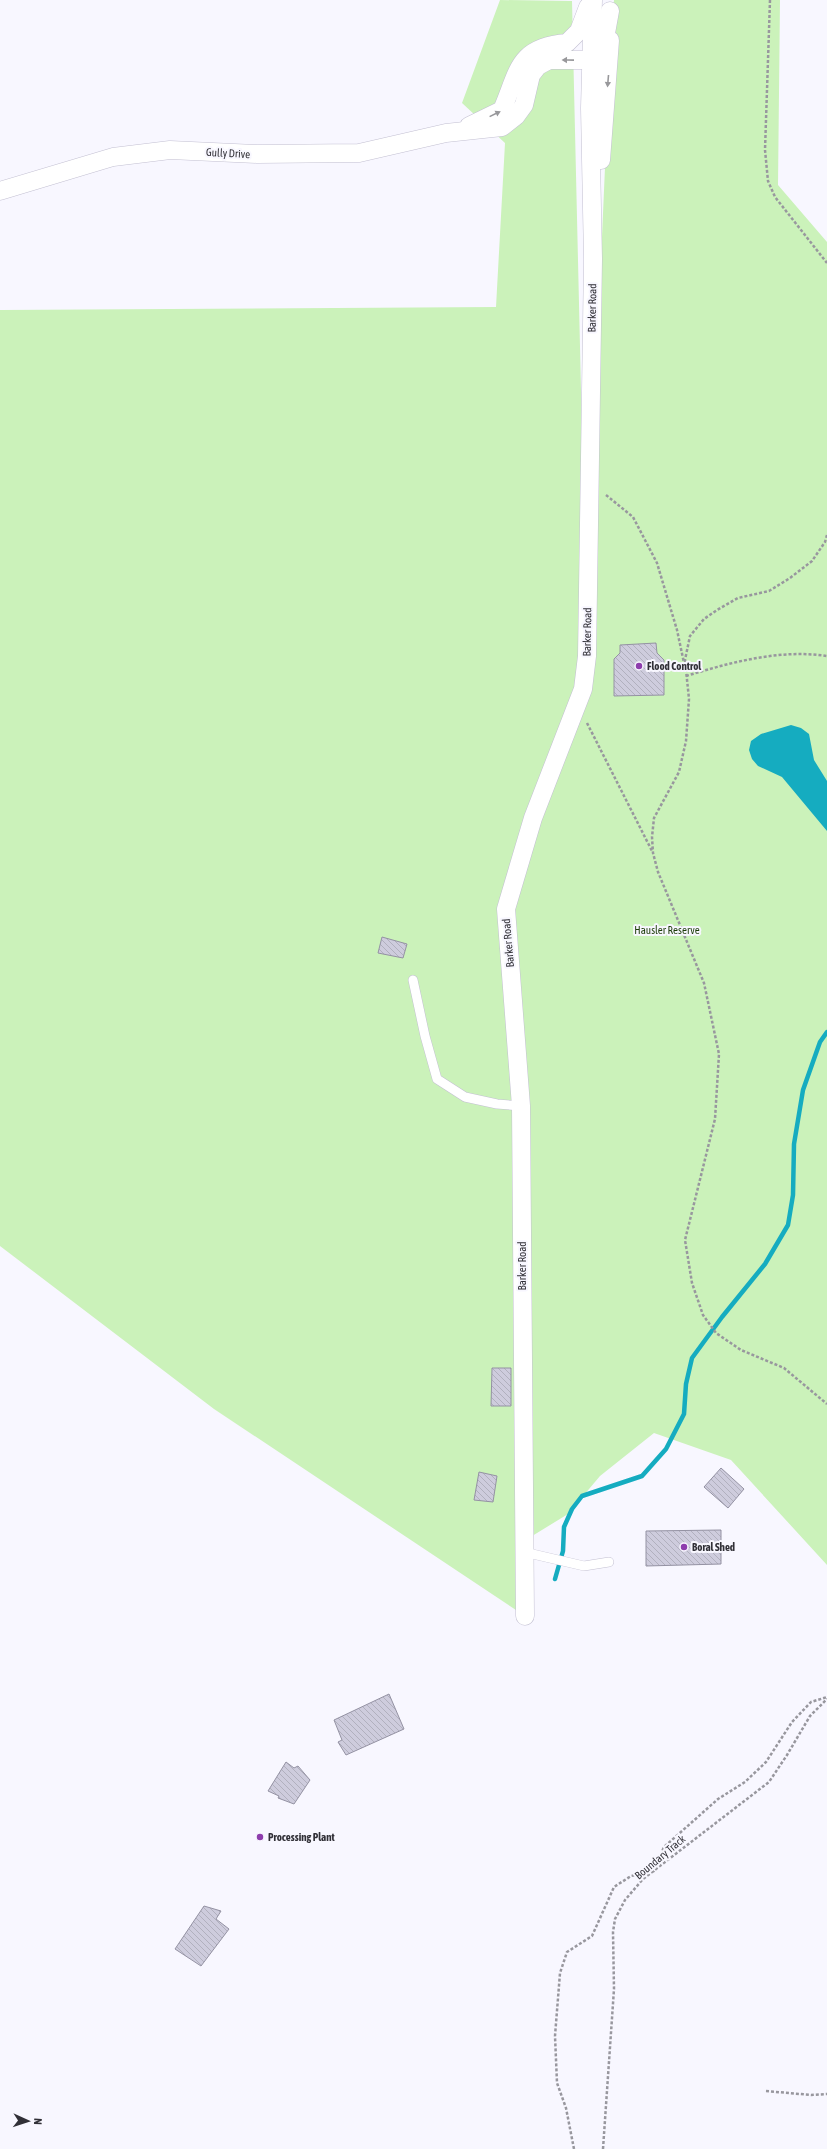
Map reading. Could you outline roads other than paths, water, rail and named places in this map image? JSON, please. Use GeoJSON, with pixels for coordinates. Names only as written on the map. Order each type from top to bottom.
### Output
{"type":"FeatureCollection","features":[{"type":"Feature","properties":{"kind":"street","name":"Barker Road"},"geometry":{"type":"LineString","coordinates":[[525,1616],[521,1106],[506,909],[533,818],[583,689],[587,656],[593,259],[592,0]]}},
{"type":"Feature","properties":{"kind":"street","name":"Gully Drive"},"geometry":{"type":"LineString","coordinates":[[460,131],[502,110],[513,79],[526,58],[553,44],[567,43],[579,32],[592,0]]}},
{"type":"Feature","properties":{"kind":"street","name":"Barker Road"},"geometry":{"type":"LineString","coordinates":[[593,259],[609,70],[610,5]]}},
{"type":"Feature","properties":{"kind":"street"},"geometry":{"type":"LineString","coordinates":[[592,60],[602,55],[610,5]]}},
{"type":"Feature","properties":{"kind":"street","name":"Gully Drive"},"geometry":{"type":"LineString","coordinates":[[0,191],[113,157],[170,150],[257,154],[359,153],[460,131],[502,126],[516,116],[524,105],[531,76],[538,66],[549,60],[592,60]]}},
{"type":"Feature","properties":{"kind":"lane"},"geometry":{"type":"LineString","coordinates":[[412,980],[437,1079],[465,1097],[497,1104],[521,1106]]}},
{"type":"Feature","properties":{"kind":"lane"},"geometry":{"type":"LineString","coordinates":[[524,1552],[584,1566],[609,1562]]}},
{"type":"Feature","properties":{"kind":"water"},"geometry":{"type":"Polygon","coordinates":[[[791,725],[801,728],[809,734],[814,760],[827,781],[827,831],[782,777],[758,766],[752,759],[749,750],[751,741],[761,734],[791,725]]]}},
{"type":"Feature","properties":{"kind":"waterway"},"geometry":{"type":"LineString","coordinates":[[555,1579],[563,1551],[564,1527],[572,1509],[582,1496],[642,1476],[666,1449],[684,1414],[686,1384],[692,1358],[722,1317],[765,1264],[788,1225],[793,1195],[794,1144],[803,1090],[820,1042],[827,1032]]}},
{"type":"Feature","properties":{"kind":"place","name":"Flood Control"},"geometry":{"type":"Point","coordinates":[639,666]}},
{"type":"Feature","properties":{"kind":"place","name":"Boral Shed"},"geometry":{"type":"Point","coordinates":[684,1547]}},
{"type":"Feature","properties":{"kind":"place","name":"Processing Plant"},"geometry":{"type":"Point","coordinates":[260,1837]}},
{"type":"Feature","properties":{"kind":"park label","name":"Hausler Reserve"},"geometry":{"type":"Point","coordinates":[667,930]}}]}
